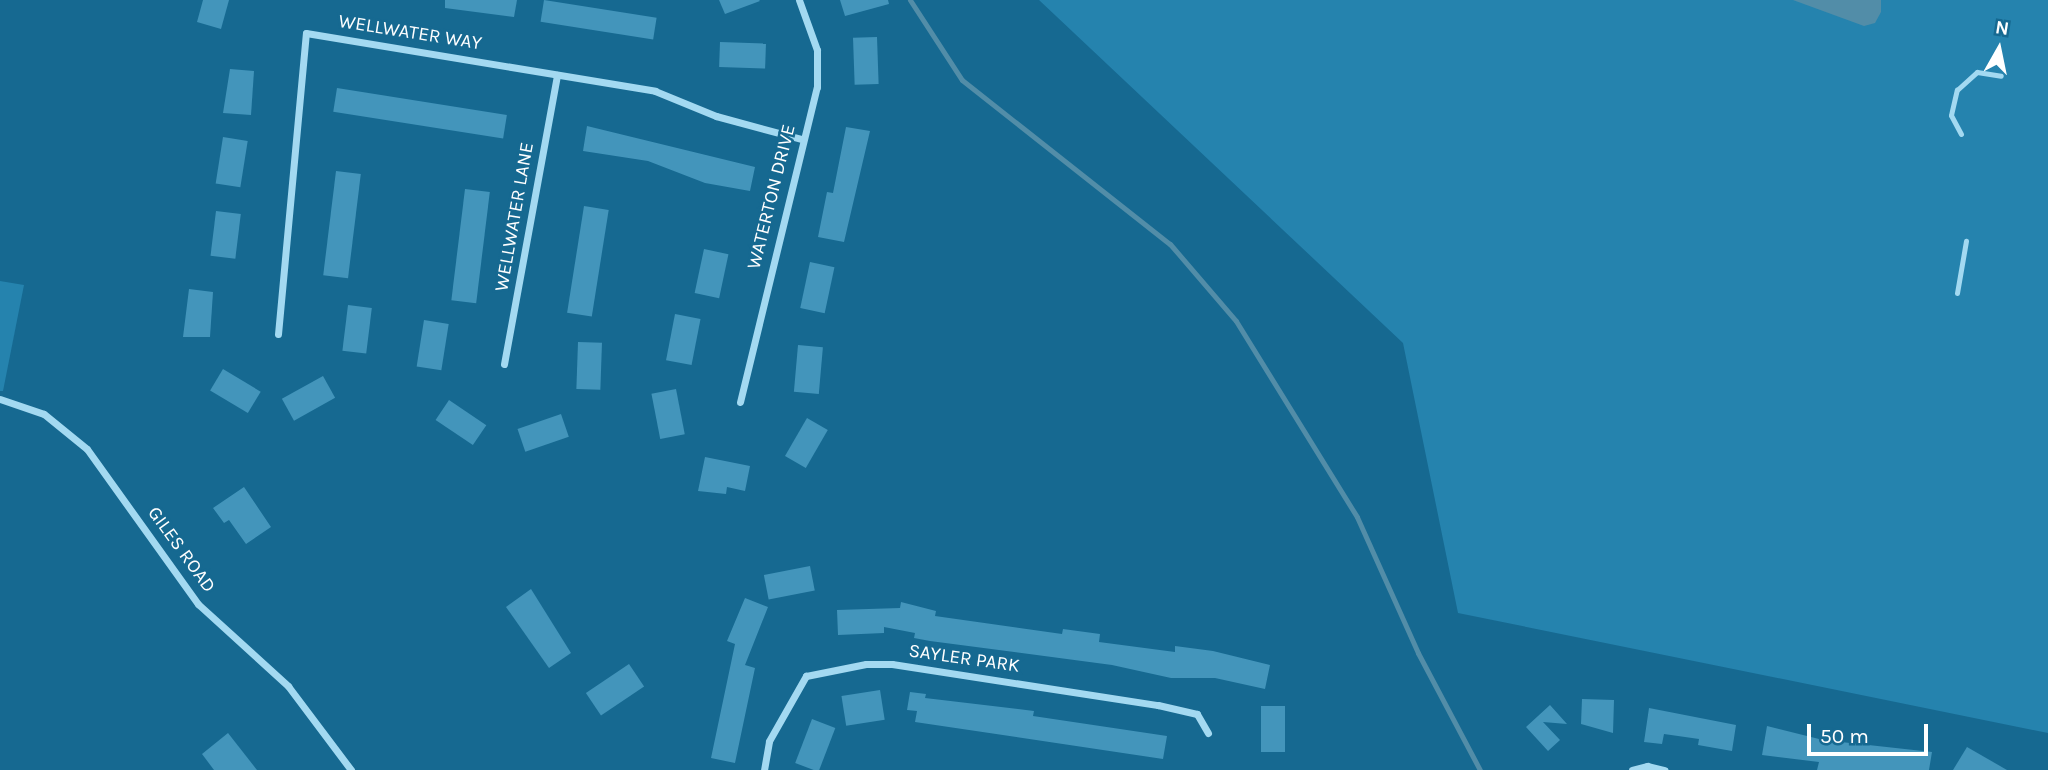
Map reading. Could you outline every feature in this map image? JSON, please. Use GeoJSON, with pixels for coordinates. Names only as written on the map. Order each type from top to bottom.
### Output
{"type":"FeatureCollection","features":[{"type":"Feature","properties":{"kind":"street","name":"WATERTON DRIVE"},"geometry":{"type":"LineString","coordinates":[[740,402],[801,139],[817,88],[817,50],[799,0]]}},
{"type":"Feature","properties":{"kind":"street","name":"WELLWATER WAY"},"geometry":{"type":"LineString","coordinates":[[278,334],[306,33],[655,91],[716,116],[801,139]]}},
{"type":"Feature","properties":{"kind":"street","name":"WELLWATER LANE"},"geometry":{"type":"LineString","coordinates":[[504,364],[557,75]]}},
{"type":"Feature","properties":{"kind":"street","name":"GILES ROAD"},"geometry":{"type":"LineString","coordinates":[[0,400],[44,414],[87,449],[198,604],[288,687],[351,770]]}},
{"type":"Feature","properties":{"kind":"street","name":"SAYLER PARK"},"geometry":{"type":"LineString","coordinates":[[764,770],[769,741],[806,676],[866,664],[892,664],[1158,705],[1198,714],[1208,733]]}},
{"type":"Feature","properties":{"kind":"street"},"geometry":{"type":"LineString","coordinates":[[1632,770],[1665,770]]}},
{"type":"Feature","properties":{"kind":"lane"},"geometry":{"type":"LineString","coordinates":[[1961,134],[1951,115],[1957,90],[1977,72],[2001,76]]}},
{"type":"Feature","properties":{"kind":"lane"},"geometry":{"type":"LineString","coordinates":[[1956,293],[1966,241]]}},
{"type":"Feature","properties":{"kind":"shaded area"},"geometry":{"type":"Polygon","coordinates":[[[1039,0],[2048,0],[2048,733],[1458,613],[1403,343],[1039,0]]]}},
{"type":"Feature","properties":{"kind":"shaded area"},"geometry":{"type":"Polygon","coordinates":[[[1793,0],[1881,0],[1881,12],[1875,23],[1864,26],[1793,0]]]}},
{"type":"Feature","properties":{"kind":"shaded area"},"geometry":{"type":"Polygon","coordinates":[[[0,281],[24,285],[3,391],[0,391],[0,281]]]}},
{"type":"Feature","properties":{"kind":"building"},"geometry":{"type":"Polygon","coordinates":[[[203,0],[229,0],[221,29],[197,22],[203,0]]]}},
{"type":"Feature","properties":{"kind":"building"},"geometry":{"type":"Polygon","coordinates":[[[445,0],[517,0],[514,17],[445,8],[445,0]]]}},
{"type":"Feature","properties":{"kind":"building"},"geometry":{"type":"Polygon","coordinates":[[[544,0],[657,18],[653,40],[541,22],[544,0]]]}},
{"type":"Feature","properties":{"kind":"building"},"geometry":{"type":"Polygon","coordinates":[[[719,0],[759,0],[760,1],[725,14],[719,0]]]}},
{"type":"Feature","properties":{"kind":"building"},"geometry":{"type":"Polygon","coordinates":[[[840,0],[888,0],[889,4],[845,16],[840,0]]]}},
{"type":"Feature","properties":{"kind":"building"},"geometry":{"type":"Polygon","coordinates":[[[877,37],[879,84],[855,85],[853,38],[877,37]]]}},
{"type":"Feature","properties":{"kind":"building"},"geometry":{"type":"Polygon","coordinates":[[[720,42],[766,44],[765,69],[719,67],[720,42]]]}},
{"type":"Feature","properties":{"kind":"building"},"geometry":{"type":"Polygon","coordinates":[[[230,69],[254,71],[251,115],[223,113],[230,69]]]}},
{"type":"Feature","properties":{"kind":"building"},"geometry":{"type":"Polygon","coordinates":[[[337,88],[507,115],[503,139],[333,112],[337,88]]]}},
{"type":"Feature","properties":{"kind":"building"},"geometry":{"type":"Polygon","coordinates":[[[587,126],[755,167],[750,191],[705,183],[648,161],[583,151],[587,126]]]}},
{"type":"Feature","properties":{"kind":"building"},"geometry":{"type":"Polygon","coordinates":[[[846,127],[870,131],[844,242],[818,237],[827,192],[833,193],[846,127]]]}},
{"type":"Feature","properties":{"kind":"building"},"geometry":{"type":"Polygon","coordinates":[[[223,137],[248,141],[240,187],[216,183],[223,137]]]}},
{"type":"Feature","properties":{"kind":"building"},"geometry":{"type":"Polygon","coordinates":[[[336,171],[361,174],[348,278],[323,275],[336,171]]]}},
{"type":"Feature","properties":{"kind":"building"},"geometry":{"type":"Polygon","coordinates":[[[465,189],[490,192],[476,303],[451,300],[465,189]]]}},
{"type":"Feature","properties":{"kind":"building"},"geometry":{"type":"Polygon","coordinates":[[[584,206],[609,210],[592,317],[567,313],[584,206]]]}},
{"type":"Feature","properties":{"kind":"building"},"geometry":{"type":"Polygon","coordinates":[[[216,211],[241,214],[235,259],[211,256],[216,211]]]}},
{"type":"Feature","properties":{"kind":"building"},"geometry":{"type":"Polygon","coordinates":[[[704,249],[728,254],[719,298],[695,293],[704,249]]]}},
{"type":"Feature","properties":{"kind":"building"},"geometry":{"type":"Polygon","coordinates":[[[810,262],[834,267],[825,313],[800,308],[810,262]]]}},
{"type":"Feature","properties":{"kind":"building"},"geometry":{"type":"Polygon","coordinates":[[[189,289],[213,292],[210,337],[183,337],[189,289]]]}},
{"type":"Feature","properties":{"kind":"building"},"geometry":{"type":"Polygon","coordinates":[[[348,305],[372,308],[366,354],[342,351],[348,305]]]}},
{"type":"Feature","properties":{"kind":"building"},"geometry":{"type":"Polygon","coordinates":[[[675,314],[701,319],[692,365],[666,360],[675,314]]]}},
{"type":"Feature","properties":{"kind":"building"},"geometry":{"type":"Polygon","coordinates":[[[424,320],[449,324],[441,370],[417,366],[424,320]]]}},
{"type":"Feature","properties":{"kind":"building"},"geometry":{"type":"Polygon","coordinates":[[[578,342],[602,343],[600,390],[576,389],[578,342]]]}},
{"type":"Feature","properties":{"kind":"building"},"geometry":{"type":"Polygon","coordinates":[[[798,345],[823,347],[819,394],[794,392],[798,345]]]}},
{"type":"Feature","properties":{"kind":"building"},"geometry":{"type":"Polygon","coordinates":[[[223,369],[261,392],[248,413],[210,390],[223,369]]]}},
{"type":"Feature","properties":{"kind":"building"},"geometry":{"type":"Polygon","coordinates":[[[323,376],[335,398],[294,421],[282,399],[323,376]]]}},
{"type":"Feature","properties":{"kind":"building"},"geometry":{"type":"Polygon","coordinates":[[[676,389],[685,434],[660,439],[651,394],[676,389]]]}},
{"type":"Feature","properties":{"kind":"building"},"geometry":{"type":"Polygon","coordinates":[[[449,400],[486,425],[473,445],[436,420],[449,400]]]}},
{"type":"Feature","properties":{"kind":"building"},"geometry":{"type":"Polygon","coordinates":[[[561,414],[569,437],[525,452],[518,429],[561,414]]]}},
{"type":"Feature","properties":{"kind":"building"},"geometry":{"type":"Polygon","coordinates":[[[807,418],[828,430],[806,468],[785,456],[807,418]]]}},
{"type":"Feature","properties":{"kind":"building"},"geometry":{"type":"Polygon","coordinates":[[[705,457],[750,466],[745,491],[727,487],[726,494],[698,491],[705,457]]]}},
{"type":"Feature","properties":{"kind":"building"},"geometry":{"type":"Polygon","coordinates":[[[244,487],[271,527],[246,544],[229,520],[224,523],[213,508],[244,487]]]}},
{"type":"Feature","properties":{"kind":"building"},"geometry":{"type":"Polygon","coordinates":[[[810,566],[815,591],[769,600],[764,575],[810,566]]]}},
{"type":"Feature","properties":{"kind":"building"},"geometry":{"type":"Polygon","coordinates":[[[531,589],[571,653],[549,668],[506,607],[531,589]]]}},
{"type":"Feature","properties":{"kind":"building"},"geometry":{"type":"Polygon","coordinates":[[[745,598],[768,607],[745,665],[755,668],[735,763],[711,758],[735,644],[727,641],[745,598]]]}},
{"type":"Feature","properties":{"kind":"building"},"geometry":{"type":"Polygon","coordinates":[[[901,602],[936,611],[935,616],[1062,634],[1063,629],[1100,634],[1099,642],[1175,652],[1175,646],[1213,651],[1270,665],[1265,689],[1215,678],[1171,678],[1112,665],[930,641],[914,638],[915,633],[884,627],[884,633],[838,635],[837,610],[900,608],[901,602]]]}},
{"type":"Feature","properties":{"kind":"building"},"geometry":{"type":"Polygon","coordinates":[[[629,664],[644,686],[601,715],[586,693],[629,664]]]}},
{"type":"Feature","properties":{"kind":"building"},"geometry":{"type":"Polygon","coordinates":[[[880,690],[885,720],[846,726],[841,696],[880,690]]]}},
{"type":"Feature","properties":{"kind":"building"},"geometry":{"type":"Polygon","coordinates":[[[910,692],[926,694],[925,698],[1034,711],[1033,716],[1167,736],[1163,759],[915,722],[917,711],[907,710],[910,692]]]}},
{"type":"Feature","properties":{"kind":"building"},"geometry":{"type":"Polygon","coordinates":[[[1582,699],[1614,700],[1613,733],[1581,724],[1582,699]]]}},
{"type":"Feature","properties":{"kind":"building"},"geometry":{"type":"Polygon","coordinates":[[[1550,705],[1567,724],[1543,722],[1560,740],[1548,751],[1526,727],[1550,705]]]}},
{"type":"Feature","properties":{"kind":"building"},"geometry":{"type":"Polygon","coordinates":[[[1261,706],[1285,706],[1285,752],[1261,752],[1261,706]]]}},
{"type":"Feature","properties":{"kind":"building"},"geometry":{"type":"Polygon","coordinates":[[[1649,708],[1736,725],[1732,751],[1698,745],[1699,739],[1664,734],[1662,744],[1644,742],[1649,708]]]}},
{"type":"Feature","properties":{"kind":"building"},"geometry":{"type":"Polygon","coordinates":[[[812,719],[835,728],[819,770],[795,763],[812,719]]]}},
{"type":"Feature","properties":{"kind":"building"},"geometry":{"type":"Polygon","coordinates":[[[1767,726],[1823,740],[1932,752],[1929,770],[1817,770],[1819,762],[1762,755],[1767,726]]]}},
{"type":"Feature","properties":{"kind":"building"},"geometry":{"type":"Polygon","coordinates":[[[228,733],[257,770],[214,770],[202,754],[228,733]]]}},
{"type":"Feature","properties":{"kind":"building"},"geometry":{"type":"Polygon","coordinates":[[[1967,747],[2007,770],[1953,770],[1967,747]]]}},
{"type":"Feature","properties":{"kind":"waterway"},"geometry":{"type":"LineString","coordinates":[[910,0],[962,80],[1170,244],[1236,321],[1357,517],[1418,653],[1480,770]]}}]}
